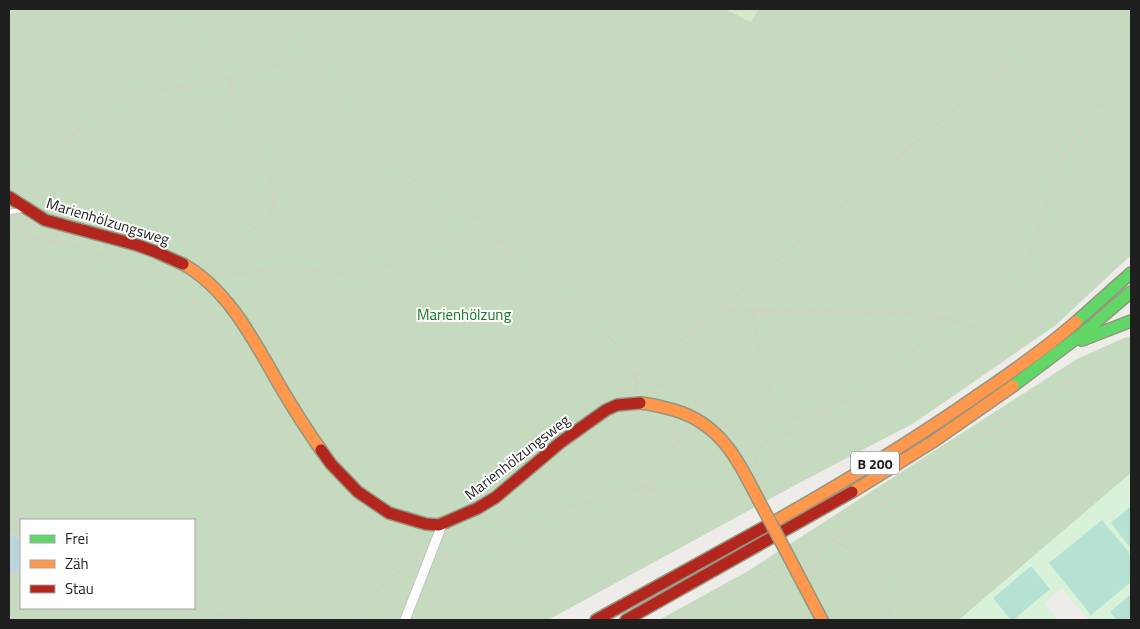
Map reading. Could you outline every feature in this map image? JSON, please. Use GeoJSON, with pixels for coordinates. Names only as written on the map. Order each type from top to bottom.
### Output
{"type":"FeatureCollection","features":[{"type":"Feature","properties":{"kind":"main road","name":"Marienhölzungsweg"},"geometry":{"type":"LineString","coordinates":[[11,192],[26,208],[43,219],[160,253],[190,267],[203,277],[221,295],[238,318],[292,406],[319,447],[343,478],[372,503],[388,512],[418,522],[442,525],[488,503],[584,423],[615,406],[634,403],[658,405],[695,418],[713,431],[727,446],[758,499],[822,620]]}},
{"type":"Feature","properties":{"kind":"main road","name":"B 200"},"geometry":{"type":"LineString","coordinates":[[596,620],[898,449],[982,394],[1061,335],[1131,273]]}},
{"type":"Feature","properties":{"kind":"main road","name":"B 200"},"geometry":{"type":"LineString","coordinates":[[626,620],[790,528],[903,461],[988,405],[1068,345],[1131,292]]}},
{"type":"Feature","properties":{"kind":"main road"},"geometry":{"type":"LineString","coordinates":[[1068,345],[1131,321]]}},
{"type":"Feature","properties":{"kind":"street"},"geometry":{"type":"LineString","coordinates":[[405,620],[442,525]]}},
{"type":"Feature","properties":{"kind":"lane"},"geometry":{"type":"LineString","coordinates":[[9,212],[20,211],[26,208]]}},
{"type":"Feature","properties":{"kind":"path"},"geometry":{"type":"LineString","coordinates":[[164,9],[173,20],[196,39],[210,82]]}},
{"type":"Feature","properties":{"kind":"path"},"geometry":{"type":"LineString","coordinates":[[269,9],[311,54],[328,82],[342,111],[390,160],[447,206],[485,220],[503,243],[519,269],[546,292],[573,306],[614,342],[635,376],[637,383],[634,403]]}},
{"type":"Feature","properties":{"kind":"path"},"geometry":{"type":"LineString","coordinates":[[11,192],[20,175],[53,161],[84,122],[103,107],[127,93],[210,82],[290,63],[311,54],[356,28],[383,9]]}},
{"type":"Feature","properties":{"kind":"path"},"geometry":{"type":"LineString","coordinates":[[635,376],[719,310],[1072,9]]}},
{"type":"Feature","properties":{"kind":"path"},"geometry":{"type":"LineString","coordinates":[[229,77],[238,119],[270,174],[274,201],[269,216],[208,264],[203,277],[289,268],[363,276],[464,232],[503,243]]}},
{"type":"Feature","properties":{"kind":"path"},"geometry":{"type":"LineString","coordinates":[[719,310],[913,313],[940,317],[975,327],[1024,273],[1057,169],[1096,106],[1131,98]]}},
{"type":"Feature","properties":{"kind":"path"},"geometry":{"type":"LineString","coordinates":[[9,243],[22,230],[26,208]]}},
{"type":"Feature","properties":{"kind":"path"},"geometry":{"type":"LineString","coordinates":[[9,221],[31,237],[71,244],[162,278],[211,316],[299,438]]}},
{"type":"Feature","properties":{"kind":"path"},"geometry":{"type":"LineString","coordinates":[[753,311],[758,347],[770,381],[767,403],[777,420],[830,409]]}},
{"type":"Feature","properties":{"kind":"path"},"geometry":{"type":"LineString","coordinates":[[349,498],[390,535],[421,552],[431,555],[466,556],[490,547],[568,507],[646,487],[660,492],[696,494],[740,488],[748,482],[756,470],[757,451],[764,442],[801,429],[830,409],[865,391],[896,370],[920,344],[940,317]]}},
{"type":"Feature","properties":{"kind":"path"},"geometry":{"type":"LineString","coordinates":[[803,583],[824,546],[953,456],[1096,367],[1131,361]]}},
{"type":"Feature","properties":{"kind":"path"},"geometry":{"type":"LineString","coordinates":[[664,448],[672,448],[695,418]]}},
{"type":"Feature","properties":{"kind":"path"},"geometry":{"type":"LineString","coordinates":[[664,448],[661,444],[662,439],[668,435],[674,437],[676,442]]}},
{"type":"Feature","properties":{"kind":"path"},"geometry":{"type":"LineString","coordinates":[[646,487],[658,468],[659,458],[664,448]]}},
{"type":"Feature","properties":{"kind":"path"},"geometry":{"type":"LineString","coordinates":[[9,492],[14,500],[20,527]]}},
{"type":"Feature","properties":{"kind":"path"},"geometry":{"type":"LineString","coordinates":[[832,540],[850,549],[856,558],[877,574],[890,602],[891,613],[887,620]]}},
{"type":"Feature","properties":{"kind":"path"},"geometry":{"type":"LineString","coordinates":[[333,620],[362,604],[421,552]]}},
{"type":"Feature","properties":{"kind":"path"},"geometry":{"type":"LineString","coordinates":[[675,620],[790,559]]}},
{"type":"Feature","properties":{"kind":"path"},"geometry":{"type":"LineString","coordinates":[[9,578],[20,572]]}},
{"type":"Feature","properties":{"kind":"path"},"geometry":{"type":"LineString","coordinates":[[192,609],[252,620]]}},
{"type":"Feature","properties":{"kind":"green space","name":"Marienhölzung"},"geometry":{"type":"Polygon","coordinates":[[[9,9],[725,9],[751,22],[759,9],[1131,9],[1131,255],[1056,325],[914,423],[801,482],[548,620],[9,620],[9,575],[15,573],[20,568],[20,609],[195,609],[195,519],[20,519],[20,538],[12,534],[9,535],[9,9]]]}},
{"type":"Feature","properties":{"kind":"green space"},"geometry":{"type":"Polygon","coordinates":[[[725,9],[759,9],[751,22],[725,9]]]}},
{"type":"Feature","properties":{"kind":"green space"},"geometry":{"type":"Polygon","coordinates":[[[1131,336],[1131,473],[959,620],[659,620],[748,571],[1077,359],[1131,336]]]}},
{"type":"Feature","properties":{"kind":"green space"},"geometry":{"type":"Polygon","coordinates":[[[1131,473],[1131,620],[1089,620],[1062,588],[1044,603],[1058,620],[959,620],[1131,473]]]}},
{"type":"Feature","properties":{"kind":"green space"},"geometry":{"type":"Polygon","coordinates":[[[1131,506],[1131,549],[1111,523],[1131,506]]]}},
{"type":"Feature","properties":{"kind":"green space"},"geometry":{"type":"Polygon","coordinates":[[[1102,520],[1131,555],[1131,582],[1091,615],[1049,563],[1102,520]]]}},
{"type":"Feature","properties":{"kind":"green space"},"geometry":{"type":"Polygon","coordinates":[[[1031,566],[1050,589],[1011,620],[993,598],[1031,566]]]}},
{"type":"Feature","properties":{"kind":"green space"},"geometry":{"type":"Polygon","coordinates":[[[1131,594],[1131,620],[1117,620],[1110,612],[1131,594]]]}},
{"type":"Feature","properties":{"kind":"water"},"geometry":{"type":"Polygon","coordinates":[[[12,534],[20,538],[20,568],[15,573],[9,575],[9,535],[12,534]]]}},
{"type":"Feature","properties":{"kind":"traffic: fast"},"geometry":{"type":"LineString","coordinates":[[1076,322],[1131,273]]}},
{"type":"Feature","properties":{"kind":"traffic: fast"},"geometry":{"type":"LineString","coordinates":[[1013,386],[1082,334],[1131,292]]}},
{"type":"Feature","properties":{"kind":"traffic: fast"},"geometry":{"type":"LineString","coordinates":[[1082,340],[1131,321]]}},
{"type":"Feature","properties":{"kind":"traffic: slow"},"geometry":{"type":"LineString","coordinates":[[183,264],[214,288],[239,318],[321,450]]}},
{"type":"Feature","properties":{"kind":"traffic: slow"},"geometry":{"type":"LineString","coordinates":[[770,524],[849,478],[953,412],[1016,369],[1076,322]]}},
{"type":"Feature","properties":{"kind":"traffic: slow"},"geometry":{"type":"LineString","coordinates":[[852,492],[934,441],[1013,386]]}},
{"type":"Feature","properties":{"kind":"traffic: slow"},"geometry":{"type":"LineString","coordinates":[[640,403],[674,410],[704,424],[716,434],[735,457],[758,499]]}},
{"type":"Feature","properties":{"kind":"traffic: slow"},"geometry":{"type":"LineString","coordinates":[[758,499],[789,557]]}},
{"type":"Feature","properties":{"kind":"traffic: slow"},"geometry":{"type":"LineString","coordinates":[[789,557],[822,620]]}},
{"type":"Feature","properties":{"kind":"traffic: jam"},"geometry":{"type":"LineString","coordinates":[[9,197],[45,220],[137,245],[183,264]]}},
{"type":"Feature","properties":{"kind":"traffic: jam"},"geometry":{"type":"LineString","coordinates":[[321,450],[331,464],[358,492],[389,513],[426,524],[439,525],[478,508],[496,497],[561,442],[606,410],[617,405],[640,403]]}},
{"type":"Feature","properties":{"kind":"traffic: jam"},"geometry":{"type":"LineString","coordinates":[[626,620],[852,492]]}},
{"type":"Feature","properties":{"kind":"traffic: jam"},"geometry":{"type":"LineString","coordinates":[[596,620],[770,524]]}}]}
